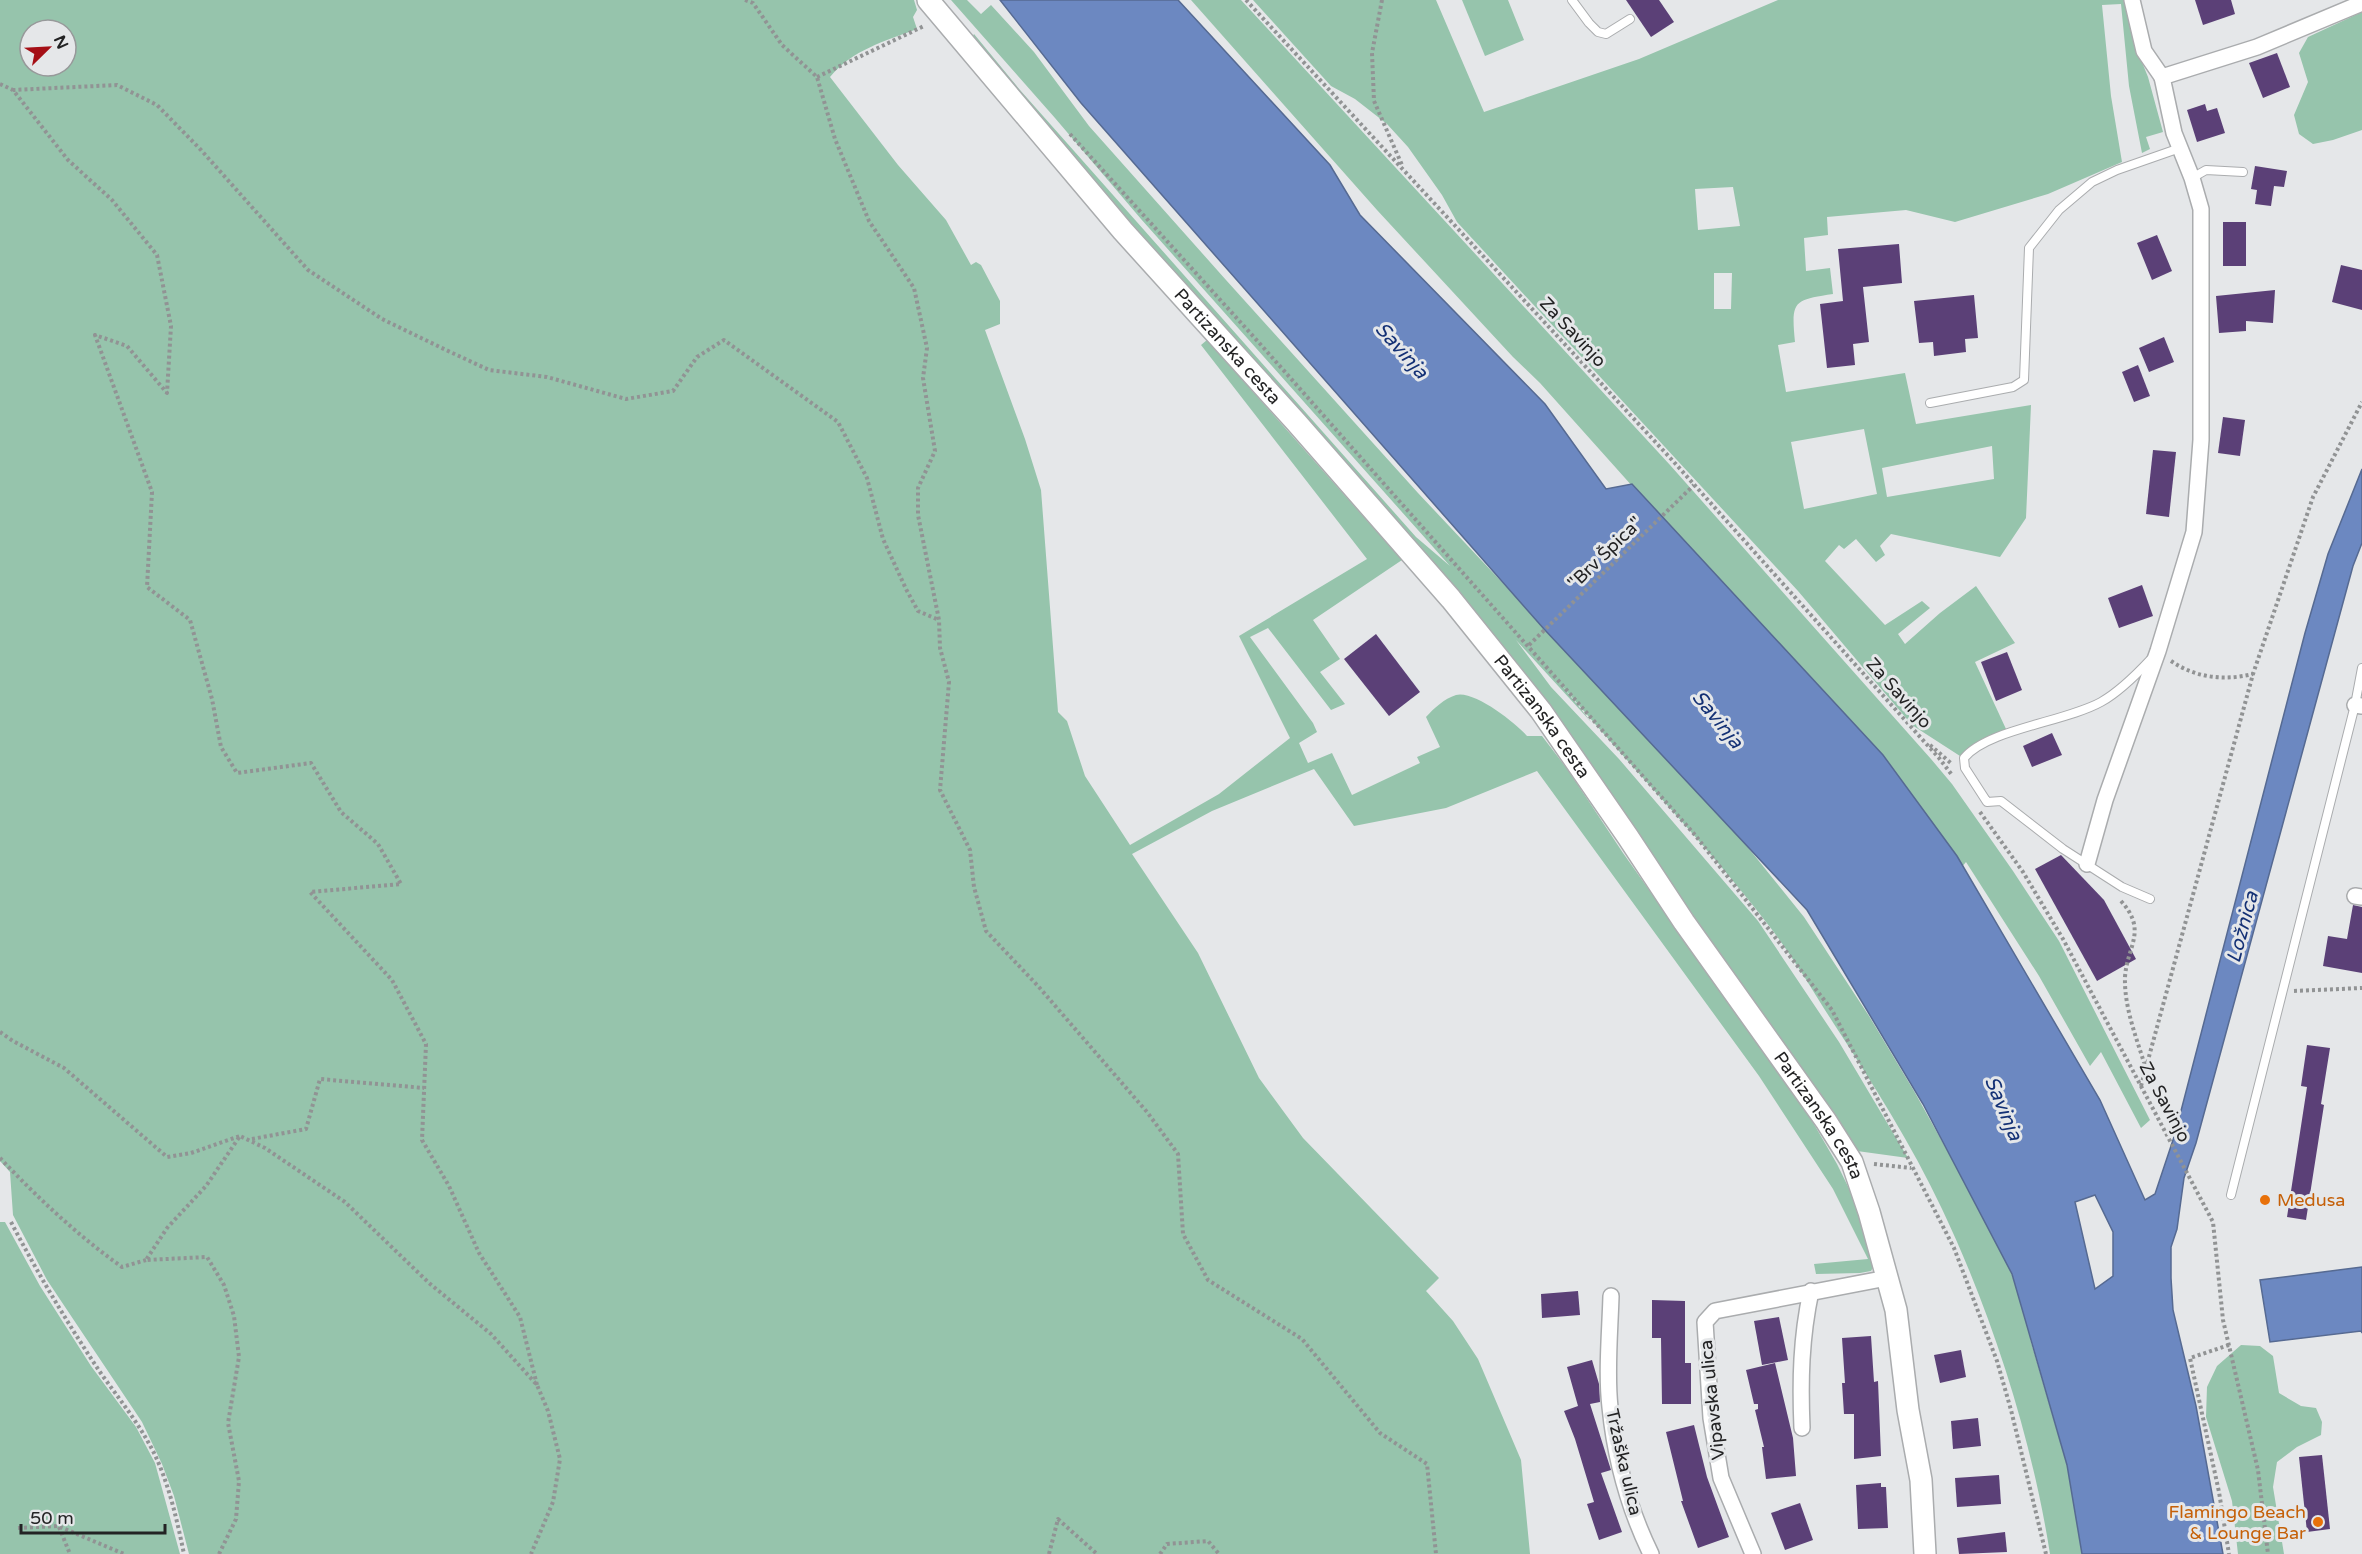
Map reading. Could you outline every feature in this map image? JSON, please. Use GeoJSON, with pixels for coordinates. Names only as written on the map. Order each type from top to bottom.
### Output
{"type":"FeatureCollection","features":[{"type":"Feature","properties":{"kind":"street","name":"Partizanska cesta"},"geometry":{"type":"LineString","coordinates":[[928,0],[1123,231],[1296,422],[1451,599],[1541,711],[1684,922],[1826,1121],[1852,1162],[1869,1212],[1896,1310],[1908,1410],[1921,1480],[1925,1554]]}},
{"type":"Feature","properties":{"kind":"street"},"geometry":{"type":"LineString","coordinates":[[2087,864],[2106,801],[2158,651],[2194,532],[2201,440],[2201,209],[2192,178],[2174,134],[2162,77],[2144,51],[2132,0]]}},
{"type":"Feature","properties":{"kind":"street"},"geometry":{"type":"LineString","coordinates":[[2162,77],[2257,47],[2362,3]]}},
{"type":"Feature","properties":{"kind":"street","name":"Vipavska ulica"},"geometry":{"type":"LineString","coordinates":[[1753,1554],[1721,1478],[1711,1419],[1705,1322],[1715,1311],[1887,1278]]}},
{"type":"Feature","properties":{"kind":"street"},"geometry":{"type":"LineString","coordinates":[[1802,1428],[1800,1383],[1803,1327],[1811,1291]]}},
{"type":"Feature","properties":{"kind":"street","name":"Tržaška ulica"},"geometry":{"type":"LineString","coordinates":[[1611,1296],[1610,1406],[1621,1465],[1639,1529],[1651,1554]]}},
{"type":"Feature","properties":{"kind":"lane"},"geometry":{"type":"LineString","coordinates":[[1572,0],[1598,32],[1606,34],[1630,19]]}},
{"type":"Feature","properties":{"kind":"lane"},"geometry":{"type":"LineString","coordinates":[[1930,403],[2013,387],[2024,380],[2029,248],[2059,210],[2092,182],[2117,170],[2180,148]]}},
{"type":"Feature","properties":{"kind":"lane"},"geometry":{"type":"LineString","coordinates":[[2192,178],[2206,170],[2243,172]]}},
{"type":"Feature","properties":{"kind":"lane"},"geometry":{"type":"LineString","coordinates":[[2150,899],[2122,887],[2063,849],[2001,801],[1987,802],[1965,768],[1964,758],[1983,743],[2102,702],[2138,673],[2158,651]]}},
{"type":"Feature","properties":{"kind":"lane"},"geometry":{"type":"LineString","coordinates":[[2231,1195],[2358,706],[2362,668]]}},
{"type":"Feature","properties":{"kind":"path"},"geometry":{"type":"LineString","coordinates":[[744,0],[753,3],[783,45],[817,77],[835,139],[869,221],[914,288],[927,348],[923,378],[935,451],[918,488],[918,515],[939,620],[940,648],[949,682],[940,790],[970,850],[974,887],[986,931],[1038,986],[1140,1103],[1178,1154],[1183,1234],[1208,1280],[1302,1339],[1380,1433],[1427,1464],[1436,1554]]}},
{"type":"Feature","properties":{"kind":"path","name":"Za Savinjo"},"geometry":{"type":"LineString","coordinates":[[1246,0],[1694,485],[1914,730],[1953,777]]}},
{"type":"Feature","properties":{"kind":"path"},"geometry":{"type":"LineString","coordinates":[[1382,0],[1372,53],[1374,101],[1403,169]]}},
{"type":"Feature","properties":{"kind":"path"},"geometry":{"type":"LineString","coordinates":[[817,77],[928,25]]}},
{"type":"Feature","properties":{"kind":"path"},"geometry":{"type":"LineString","coordinates":[[0,84],[13,90],[68,159],[112,200],[157,255],[171,326],[167,393],[127,346],[95,335],[153,492],[147,587],[190,620],[212,699],[221,747],[237,773],[311,763],[341,812],[378,844],[401,884],[310,892],[392,980],[426,1044],[422,1140],[450,1186],[479,1253],[520,1317],[537,1385],[548,1411],[560,1460],[553,1502],[531,1554]]}},
{"type":"Feature","properties":{"kind":"path"},"geometry":{"type":"LineString","coordinates":[[13,90],[117,85],[157,105],[201,150],[308,270],[382,319],[489,370],[547,377],[626,399],[673,391],[697,357],[724,340],[838,422],[867,478],[883,538],[906,589],[918,611],[939,620]]}},
{"type":"Feature","properties":{"kind":"path"},"geometry":{"type":"LineString","coordinates":[[1064,128],[1529,645],[1695,835],[1832,1010],[1954,1248],[1997,1361],[2012,1410],[2046,1554]]}},
{"type":"Feature","properties":{"kind":"path"},"geometry":{"type":"LineString","coordinates":[[2141,1086],[2253,674],[2313,497],[2362,402]]}},
{"type":"Feature","properties":{"kind":"path","name":"\"Brv Špica\""},"geometry":{"type":"LineString","coordinates":[[1529,645],[1694,485]]}},
{"type":"Feature","properties":{"kind":"path"},"geometry":{"type":"LineString","coordinates":[[2158,651],[2177,665],[2196,674],[2222,678],[2253,674]]}},
{"type":"Feature","properties":{"kind":"path"},"geometry":{"type":"LineString","coordinates":[[1914,730],[1959,770]]}},
{"type":"Feature","properties":{"kind":"path","name":"Za Savinjo"},"geometry":{"type":"LineString","coordinates":[[1974,805],[2023,872],[2062,939],[2157,1119],[2204,1201],[2213,1222],[2223,1320],[2258,1470],[2268,1554]]}},
{"type":"Feature","properties":{"kind":"path"},"geometry":{"type":"LineString","coordinates":[[2117,897],[2124,905],[2135,928],[2135,940],[2125,976],[2130,1016],[2146,1069]]}},
{"type":"Feature","properties":{"kind":"path"},"geometry":{"type":"LineString","coordinates":[[2283,992],[2362,988]]}},
{"type":"Feature","properties":{"kind":"path"},"geometry":{"type":"LineString","coordinates":[[0,1032],[64,1068],[167,1157],[191,1153],[240,1136],[250,1140],[345,1202],[429,1283],[491,1334],[537,1385]]}},
{"type":"Feature","properties":{"kind":"path"},"geometry":{"type":"LineString","coordinates":[[250,1140],[306,1129],[320,1079],[424,1088]]}},
{"type":"Feature","properties":{"kind":"path"},"geometry":{"type":"LineString","coordinates":[[146,1260],[166,1228],[206,1186],[240,1136]]}},
{"type":"Feature","properties":{"kind":"path"},"geometry":{"type":"LineString","coordinates":[[0,1158],[34,1195],[90,1244],[122,1267],[146,1260],[207,1257],[224,1285],[234,1316],[238,1357],[228,1423],[239,1480],[236,1519],[219,1554]]}},
{"type":"Feature","properties":{"kind":"path"},"geometry":{"type":"LineString","coordinates":[[1852,1162],[1912,1168]]}},
{"type":"Feature","properties":{"kind":"path"},"geometry":{"type":"LineString","coordinates":[[10,1222],[39,1277],[101,1374],[137,1422],[155,1455],[177,1519],[184,1554]]}},
{"type":"Feature","properties":{"kind":"path"},"geometry":{"type":"LineString","coordinates":[[2229,1344],[2190,1358],[2219,1492],[2229,1554]]}},
{"type":"Feature","properties":{"kind":"path"},"geometry":{"type":"LineString","coordinates":[[1049,1554],[1059,1519],[1096,1554]]}},
{"type":"Feature","properties":{"kind":"path"},"geometry":{"type":"LineString","coordinates":[[58,1526],[70,1554]]}},
{"type":"Feature","properties":{"kind":"path"},"geometry":{"type":"LineString","coordinates":[[18,1528],[58,1526],[124,1554]]}},
{"type":"Feature","properties":{"kind":"path"},"geometry":{"type":"LineString","coordinates":[[1160,1554],[1167,1544],[1208,1541],[1219,1554]]}},
{"type":"Feature","properties":{"kind":"green space"},"geometry":{"type":"Polygon","coordinates":[[[0,0],[914,0],[917,10],[913,17],[917,29],[859,53],[830,77],[898,165],[946,220],[971,265],[976,262],[981,265],[1000,301],[1000,324],[985,330],[1041,490],[1058,712],[1067,721],[1085,776],[1130,845],[1219,794],[1290,738],[1239,636],[1367,559],[1201,345],[1207,340],[1402,560],[1313,620],[1340,659],[1320,672],[1345,704],[1331,710],[1268,628],[1250,637],[1313,723],[1317,732],[1299,743],[1308,763],[1332,753],[1352,795],[1420,763],[1417,757],[1440,747],[1426,717],[1440,704],[1456,695],[1473,697],[1483,702],[1514,723],[1527,736],[1542,736],[1811,1119],[1837,1164],[1861,1213],[1875,1264],[1871,1271],[1860,1273],[1816,1274],[1814,1264],[1868,1259],[1833,1189],[1759,1076],[1537,771],[1446,808],[1354,826],[1314,769],[1212,811],[1132,854],[1198,953],[1259,1078],[1303,1138],[1439,1278],[1426,1291],[1453,1321],[1478,1359],[1521,1460],[1530,1554],[189,1554],[174,1496],[142,1422],[47,1280],[13,1215],[10,1172],[0,1161],[0,0]]]}},
{"type":"Feature","properties":{"kind":"green space"},"geometry":{"type":"Polygon","coordinates":[[[951,0],[967,0],[981,14],[991,5],[1034,52],[1089,126],[1226,280],[1418,493],[1725,819],[1804,917],[1869,1016],[1914,1091],[2010,1269],[2027,1321],[2067,1465],[2082,1554],[2050,1554],[2033,1466],[2021,1422],[1993,1334],[1960,1249],[1905,1138],[1781,942],[1695,836],[1560,683],[1592,723],[1516,640],[1551,687],[1619,759],[1758,921],[1839,1042],[1908,1158],[1857,1151],[1598,778],[970,42],[974,34],[1020,90],[1416,537],[1450,566],[1141,219],[951,0]]]}},
{"type":"Feature","properties":{"kind":"green space"},"geometry":{"type":"Polygon","coordinates":[[[1191,0],[1241,0],[1670,465],[1931,759],[1952,784],[2059,941],[2150,1120],[2141,1128],[2101,1052],[2090,1066],[2039,976],[1966,862],[1961,868],[1633,487],[1540,383],[1513,357],[1377,210],[1191,0]]]}},
{"type":"Feature","properties":{"kind":"green space"},"geometry":{"type":"Polygon","coordinates":[[[1253,0],[1436,0],[1484,112],[1639,59],[1778,0],[2125,0],[2133,40],[2148,77],[2163,132],[2146,137],[2150,149],[2142,153],[2129,86],[2121,4],[2102,5],[2111,96],[2122,162],[2048,194],[1955,222],[1906,210],[1827,217],[1828,235],[1804,238],[1806,271],[1830,268],[1833,294],[1802,301],[1795,310],[1795,342],[1778,345],[1786,392],[1905,373],[1916,424],[2031,405],[2026,518],[2000,557],[1891,534],[1880,546],[1885,555],[1876,562],[1856,539],[1844,549],[1839,545],[1825,561],[1885,625],[1922,601],[1930,608],[1898,634],[1905,644],[1940,613],[1976,586],[2015,643],[1975,662],[2006,729],[1982,739],[1960,756],[1912,725],[1798,591],[1457,222],[1442,195],[1408,147],[1387,124],[1355,99],[1331,86],[1253,0]],[[1733,187],[1695,189],[1698,230],[1740,226],[1733,187]],[[1714,273],[1714,309],[1731,309],[1732,273],[1714,273]],[[1864,429],[1791,442],[1804,509],[1877,494],[1864,429]],[[1992,446],[1882,468],[1887,497],[1994,479],[1992,446]]]}},
{"type":"Feature","properties":{"kind":"green space"},"geometry":{"type":"Polygon","coordinates":[[[1462,0],[1508,0],[1524,40],[1485,56],[1462,0]]]}},
{"type":"Feature","properties":{"kind":"green space"},"geometry":{"type":"Polygon","coordinates":[[[2362,12],[2362,130],[2313,144],[2299,134],[2294,115],[2308,82],[2299,53],[2308,37],[2362,12]]]}},
{"type":"Feature","properties":{"kind":"green space"},"geometry":{"type":"Polygon","coordinates":[[[0,1222],[5,1222],[40,1286],[91,1366],[136,1427],[155,1463],[180,1554],[0,1554],[0,1222]]]}},
{"type":"Feature","properties":{"kind":"green space"},"geometry":{"type":"Polygon","coordinates":[[[2241,1345],[2260,1346],[2273,1356],[2279,1393],[2301,1406],[2316,1408],[2322,1422],[2321,1435],[2297,1447],[2277,1462],[2273,1487],[2284,1554],[2238,1554],[2232,1501],[2206,1417],[2207,1387],[2217,1366],[2241,1345]]]}},
{"type":"Feature","properties":{"kind":"water"},"geometry":{"type":"Polygon","coordinates":[[[1000,0],[1178,0],[1330,165],[1360,215],[1545,404],[1606,489],[1632,484],[1883,755],[1957,856],[2100,1100],[2145,1200],[2155,1194],[2175,1134],[2305,633],[2328,554],[2362,469],[2362,543],[2353,566],[2196,1143],[2184,1178],[2177,1229],[2171,1247],[2173,1310],[2196,1406],[2223,1554],[2082,1554],[2067,1465],[2012,1274],[1923,1104],[1807,910],[1544,629],[1081,103],[1000,0]],[[2095,1195],[2075,1202],[2095,1289],[2113,1276],[2113,1232],[2095,1195]]]}},
{"type":"Feature","properties":{"kind":"water"},"geometry":{"type":"Polygon","coordinates":[[[2362,1267],[2362,1333],[2361,1331],[2270,1342],[2260,1280],[2362,1267]]]}},
{"type":"Feature","properties":{"kind":"building"},"geometry":{"type":"Polygon","coordinates":[[[1626,0],[1659,0],[1674,22],[1651,37],[1626,0]]]}},
{"type":"Feature","properties":{"kind":"building"},"geometry":{"type":"Polygon","coordinates":[[[2195,0],[2231,0],[2235,14],[2203,25],[2195,0]]]}},
{"type":"Feature","properties":{"kind":"building"},"geometry":{"type":"Polygon","coordinates":[[[2277,53],[2290,87],[2263,98],[2249,63],[2277,53]]]}},
{"type":"Feature","properties":{"kind":"building"},"geometry":{"type":"Polygon","coordinates":[[[2205,104],[2207,111],[2217,108],[2225,133],[2197,142],[2187,110],[2205,104]]]}},
{"type":"Feature","properties":{"kind":"building"},"geometry":{"type":"Polygon","coordinates":[[[2255,166],[2287,171],[2284,187],[2274,186],[2271,206],[2255,204],[2257,190],[2251,189],[2255,166]]]}},
{"type":"Feature","properties":{"kind":"building"},"geometry":{"type":"Polygon","coordinates":[[[2223,222],[2246,222],[2246,266],[2223,266],[2223,222]]]}},
{"type":"Feature","properties":{"kind":"building"},"geometry":{"type":"Polygon","coordinates":[[[2157,235],[2172,271],[2152,280],[2137,243],[2157,235]]]}},
{"type":"Feature","properties":{"kind":"building"},"geometry":{"type":"Polygon","coordinates":[[[1899,244],[1902,283],[1863,287],[1869,342],[1853,344],[1855,365],[1827,368],[1820,304],[1843,301],[1838,249],[1899,244]]]}},
{"type":"Feature","properties":{"kind":"building"},"geometry":{"type":"Polygon","coordinates":[[[2341,265],[2362,270],[2362,310],[2332,302],[2341,265]]]}},
{"type":"Feature","properties":{"kind":"building"},"geometry":{"type":"Polygon","coordinates":[[[2275,290],[2273,323],[2246,321],[2246,331],[2219,333],[2216,296],[2275,290]]]}},
{"type":"Feature","properties":{"kind":"building"},"geometry":{"type":"Polygon","coordinates":[[[1974,295],[1978,338],[1965,339],[1966,352],[1934,356],[1933,342],[1919,343],[1914,301],[1974,295]]]}},
{"type":"Feature","properties":{"kind":"building"},"geometry":{"type":"Polygon","coordinates":[[[2164,337],[2174,362],[2149,372],[2139,348],[2164,337]]]}},
{"type":"Feature","properties":{"kind":"building"},"geometry":{"type":"Polygon","coordinates":[[[2138,365],[2150,396],[2134,402],[2122,372],[2138,365]]]}},
{"type":"Feature","properties":{"kind":"building"},"geometry":{"type":"Polygon","coordinates":[[[2223,417],[2245,420],[2240,456],[2218,453],[2223,417]]]}},
{"type":"Feature","properties":{"kind":"building"},"geometry":{"type":"Polygon","coordinates":[[[2153,450],[2176,452],[2169,517],[2146,514],[2153,450]]]}},
{"type":"Feature","properties":{"kind":"building"},"geometry":{"type":"Polygon","coordinates":[[[2142,585],[2153,616],[2119,628],[2108,598],[2142,585]]]}},
{"type":"Feature","properties":{"kind":"building"},"geometry":{"type":"Polygon","coordinates":[[[1376,634],[1420,692],[1389,716],[1344,659],[1376,634]]]}},
{"type":"Feature","properties":{"kind":"building"},"geometry":{"type":"Polygon","coordinates":[[[2007,652],[2022,690],[1996,701],[1981,662],[2007,652]]]}},
{"type":"Feature","properties":{"kind":"building"},"geometry":{"type":"Polygon","coordinates":[[[2052,733],[2062,755],[2032,767],[2023,746],[2052,733]]]}},
{"type":"Feature","properties":{"kind":"building"},"geometry":{"type":"Polygon","coordinates":[[[2061,855],[2104,900],[2136,959],[2097,981],[2035,869],[2061,855]]]}},
{"type":"Feature","properties":{"kind":"building"},"geometry":{"type":"Polygon","coordinates":[[[2353,905],[2362,907],[2362,973],[2323,966],[2328,936],[2347,939],[2353,905]]]}},
{"type":"Feature","properties":{"kind":"building"},"geometry":{"type":"Polygon","coordinates":[[[2307,1045],[2330,1048],[2321,1104],[2324,1105],[2306,1220],[2287,1217],[2307,1087],[2301,1086],[2307,1045]]]}},
{"type":"Feature","properties":{"kind":"building"},"geometry":{"type":"Polygon","coordinates":[[[1578,1291],[1580,1315],[1542,1318],[1541,1294],[1578,1291]]]}},
{"type":"Feature","properties":{"kind":"building"},"geometry":{"type":"Polygon","coordinates":[[[1652,1300],[1685,1301],[1685,1363],[1691,1363],[1691,1404],[1662,1404],[1661,1338],[1652,1338],[1652,1300]]]}},
{"type":"Feature","properties":{"kind":"building"},"geometry":{"type":"Polygon","coordinates":[[[1779,1317],[1788,1360],[1762,1365],[1754,1321],[1779,1317]]]}},
{"type":"Feature","properties":{"kind":"building"},"geometry":{"type":"Polygon","coordinates":[[[1871,1336],[1874,1382],[1878,1381],[1881,1456],[1854,1459],[1854,1414],[1844,1414],[1842,1383],[1845,1383],[1842,1338],[1871,1336]]]}},
{"type":"Feature","properties":{"kind":"building"},"geometry":{"type":"Polygon","coordinates":[[[1961,1350],[1966,1377],[1940,1383],[1934,1355],[1961,1350]]]}},
{"type":"Feature","properties":{"kind":"building"},"geometry":{"type":"Polygon","coordinates":[[[1592,1360],[1599,1384],[1600,1402],[1590,1404],[1611,1470],[1601,1473],[1622,1532],[1599,1540],[1587,1504],[1594,1502],[1564,1411],[1578,1406],[1567,1367],[1592,1360]]]}},
{"type":"Feature","properties":{"kind":"building"},"geometry":{"type":"Polygon","coordinates":[[[1775,1363],[1793,1438],[1796,1476],[1766,1479],[1762,1447],[1764,1447],[1755,1410],[1758,1409],[1758,1404],[1754,1404],[1746,1370],[1775,1363]]]}},
{"type":"Feature","properties":{"kind":"building"},"geometry":{"type":"Polygon","coordinates":[[[1978,1418],[1981,1446],[1953,1449],[1951,1421],[1978,1418]]]}},
{"type":"Feature","properties":{"kind":"building"},"geometry":{"type":"Polygon","coordinates":[[[1694,1425],[1707,1477],[1729,1537],[1698,1548],[1681,1501],[1683,1501],[1666,1432],[1694,1425]]]}},
{"type":"Feature","properties":{"kind":"building"},"geometry":{"type":"Polygon","coordinates":[[[2322,1455],[2330,1529],[2307,1532],[2299,1457],[2322,1455]]]}},
{"type":"Feature","properties":{"kind":"building"},"geometry":{"type":"Polygon","coordinates":[[[1999,1475],[2001,1504],[1957,1507],[1955,1478],[1999,1475]]]}},
{"type":"Feature","properties":{"kind":"building"},"geometry":{"type":"Polygon","coordinates":[[[1881,1483],[1881,1487],[1886,1487],[1888,1528],[1858,1529],[1856,1485],[1881,1483]]]}},
{"type":"Feature","properties":{"kind":"building"},"geometry":{"type":"Polygon","coordinates":[[[1800,1503],[1813,1540],[1785,1550],[1771,1513],[1800,1503]]]}},
{"type":"Feature","properties":{"kind":"building"},"geometry":{"type":"Polygon","coordinates":[[[2005,1532],[2007,1552],[1959,1554],[1957,1538],[2005,1532]]]}},
{"type":"Feature","properties":{"kind":"place","name":"Medusa"},"geometry":{"type":"Point","coordinates":[2265,1200]}},
{"type":"Feature","properties":{"kind":"place","name":"Flamingo Beach & Lounge Bar"},"geometry":{"type":"Point","coordinates":[2318,1522]}},
{"type":"Feature","properties":{"kind":"water label","name":"Savinja"},"geometry":{"type":"Point","coordinates":[1402,350]}},
{"type":"Feature","properties":{"kind":"water label","name":"Savinja"},"geometry":{"type":"Point","coordinates":[1718,719]}},
{"type":"Feature","properties":{"kind":"water label","name":"Ložnica"},"geometry":{"type":"Point","coordinates":[2242,927]}},
{"type":"Feature","properties":{"kind":"water label","name":"Savinja"},"geometry":{"type":"Point","coordinates":[2004,1108]}}]}
